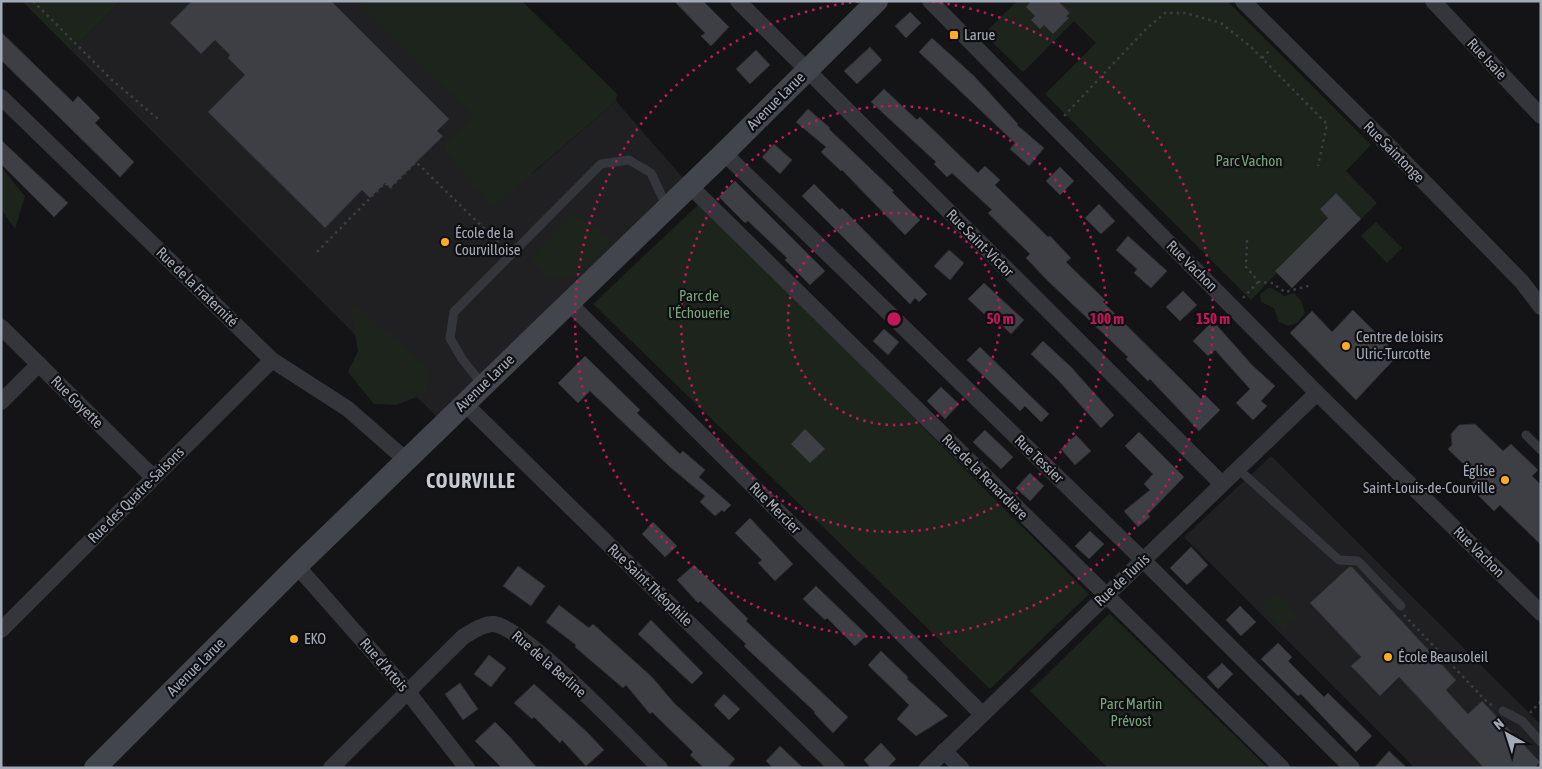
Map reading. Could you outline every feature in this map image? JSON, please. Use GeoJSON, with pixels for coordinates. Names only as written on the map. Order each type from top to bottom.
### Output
{"type":"FeatureCollection","features":[{"type":"Feature","properties":{"kind":"street","name":"Rue Saint-Victor"},"geometry":{"type":"LineString","coordinates":[[738,1],[1222,484]]}},
{"type":"Feature","properties":{"kind":"street","name":"Avenue Larue"},"geometry":{"type":"LineString","coordinates":[[96,768],[297,566],[724,153],[877,1]]}},
{"type":"Feature","properties":{"kind":"street","name":"Rue Vachon"},"geometry":{"type":"LineString","coordinates":[[930,1],[1317,393],[1541,613]]}},
{"type":"Feature","properties":{"kind":"street","name":"Rue Saintonge"},"geometry":{"type":"LineString","coordinates":[[1243,1],[1395,152],[1522,282],[1541,306]]}},
{"type":"Feature","properties":{"kind":"street","name":"Rue Isaïe"},"geometry":{"type":"LineString","coordinates":[[1433,1],[1541,116]]}},
{"type":"Feature","properties":{"kind":"street","name":"Rue de la Fraternité"},"geometry":{"type":"LineString","coordinates":[[1,97],[272,360],[348,409],[406,460]]}},
{"type":"Feature","properties":{"kind":"street","name":"Rue Tessier"},"geometry":{"type":"LineString","coordinates":[[724,153],[1143,560],[1352,768]]}},
{"type":"Feature","properties":{"kind":"street","name":"Rue de la Renardière"},"geometry":{"type":"LineString","coordinates":[[690,186],[1282,768]]}},
{"type":"Feature","properties":{"kind":"street","name":"Rue Mercier"},"geometry":{"type":"LineString","coordinates":[[569,302],[982,714]]}},
{"type":"Feature","properties":{"kind":"street","name":"Rue Goyette"},"geometry":{"type":"LineString","coordinates":[[1,327],[153,477]]}},
{"type":"Feature","properties":{"kind":"street","name":"Rue des Quatre-Saisons"},"geometry":{"type":"LineString","coordinates":[[1,630],[272,360]]}},
{"type":"Feature","properties":{"kind":"street"},"geometry":{"type":"LineString","coordinates":[[1,402],[39,364]]}},
{"type":"Feature","properties":{"kind":"street","name":"Rue de Tunis"},"geometry":{"type":"LineString","coordinates":[[927,768],[1317,393]]}},
{"type":"Feature","properties":{"kind":"street","name":"Rue Saint-Théophile"},"geometry":{"type":"LineString","coordinates":[[464,403],[837,768]]}},
{"type":"Feature","properties":{"kind":"street","name":"Rue d'Artois"},"geometry":{"type":"LineString","coordinates":[[297,566],[407,691],[466,768]]}},
{"type":"Feature","properties":{"kind":"street","name":"Rue de la Berline"},"geometry":{"type":"LineString","coordinates":[[331,768],[463,637],[478,628],[493,624],[511,630],[573,683],[660,768]]}},
{"type":"Feature","properties":{"kind":"street"},"geometry":{"type":"LineString","coordinates":[[944,751],[961,768]]}},
{"type":"Feature","properties":{"kind":"lane"},"geometry":{"type":"LineString","coordinates":[[483,385],[462,359],[450,338],[454,312],[601,164],[629,160],[651,173],[667,208]]}},
{"type":"Feature","properties":{"kind":"lane"},"geometry":{"type":"LineString","coordinates":[[1526,435],[1541,450]]}},
{"type":"Feature","properties":{"kind":"lane"},"geometry":{"type":"LineString","coordinates":[[1238,468],[1339,560],[1358,561],[1401,606]]}},
{"type":"Feature","properties":{"kind":"lane"},"geometry":{"type":"LineString","coordinates":[[1503,711],[1522,721],[1541,742]]}},
{"type":"Feature","properties":{"kind":"path"},"geometry":{"type":"LineString","coordinates":[[33,1],[112,80],[158,120]]}},
{"type":"Feature","properties":{"kind":"path"},"geometry":{"type":"LineString","coordinates":[[1054,126],[1145,30],[1165,13],[1185,13],[1221,23],[1251,47],[1327,124],[1318,166]]}},
{"type":"Feature","properties":{"kind":"path"},"geometry":{"type":"LineString","coordinates":[[317,252],[385,184],[390,188],[416,162],[511,255]]}},
{"type":"Feature","properties":{"kind":"path"},"geometry":{"type":"LineString","coordinates":[[1247,240],[1246,267],[1259,282],[1272,283],[1285,292],[1312,285]]}},
{"type":"Feature","properties":{"kind":"path"},"geometry":{"type":"LineString","coordinates":[[1234,308],[1259,282]]}},
{"type":"Feature","properties":{"kind":"path"},"geometry":{"type":"LineString","coordinates":[[1401,606],[1404,615],[1487,702],[1503,711]]}},
{"type":"Feature","properties":{"kind":"path"},"geometry":{"type":"LineString","coordinates":[[1522,721],[1541,702]]}},
{"type":"Feature","properties":{"kind":"shaded area","name":"École de la Courvilloise"},"geometry":{"type":"Polygon","coordinates":[[[121,1],[362,1],[533,173],[616,101],[690,186],[441,421],[71,50],[121,1]]]}},
{"type":"Feature","properties":{"kind":"shaded area","name":"École Beausoleil"},"geometry":{"type":"Polygon","coordinates":[[[1271,456],[1541,725],[1541,768],[1415,768],[1184,537],[1271,456]]]}},
{"type":"Feature","properties":{"kind":"green space"},"geometry":{"type":"Polygon","coordinates":[[[22,1],[121,1],[71,50],[22,1]]]}},
{"type":"Feature","properties":{"kind":"green space"},"geometry":{"type":"Polygon","coordinates":[[[355,1],[522,1],[617,94],[616,101],[493,207],[442,148],[473,116],[355,1]]]}},
{"type":"Feature","properties":{"kind":"green space","name":"Parc Vachon"},"geometry":{"type":"Polygon","coordinates":[[[1017,1],[1227,1],[1371,145],[1346,171],[1377,203],[1292,288],[1277,273],[1251,300],[1045,94],[1096,43],[1074,21],[1023,72],[984,34],[1017,1]]]}},
{"type":"Feature","properties":{"kind":"green space"},"geometry":{"type":"Polygon","coordinates":[[[1,167],[25,196],[15,229],[1,209],[1,167]]]}},
{"type":"Feature","properties":{"kind":"green space","name":"Parc de l'Échouerie"},"geometry":{"type":"Polygon","coordinates":[[[700,203],[1089,594],[990,689],[593,304],[700,203]]]}},
{"type":"Feature","properties":{"kind":"green space"},"geometry":{"type":"Polygon","coordinates":[[[573,212],[613,241],[594,260],[574,275],[564,278],[554,277],[543,271],[531,259],[573,212]]]}},
{"type":"Feature","properties":{"kind":"green space"},"geometry":{"type":"Polygon","coordinates":[[[1376,222],[1402,248],[1387,263],[1361,236],[1376,222]]]}},
{"type":"Feature","properties":{"kind":"green space"},"geometry":{"type":"Polygon","coordinates":[[[1270,287],[1285,296],[1294,293],[1301,301],[1305,313],[1297,323],[1288,326],[1279,322],[1274,308],[1261,302],[1260,294],[1270,287]]]}},
{"type":"Feature","properties":{"kind":"green space"},"geometry":{"type":"Polygon","coordinates":[[[355,304],[432,372],[425,394],[396,405],[374,404],[348,372],[358,351],[351,310],[355,304]]]}},
{"type":"Feature","properties":{"kind":"green space"},"geometry":{"type":"Polygon","coordinates":[[[1271,596],[1282,597],[1300,618],[1291,620],[1284,631],[1260,608],[1271,596]]]}},
{"type":"Feature","properties":{"kind":"green space","name":"Parc Martin Prévost"},"geometry":{"type":"Polygon","coordinates":[[[1109,614],[1268,768],[1108,768],[1030,691],[1109,614]]]}},
{"type":"Feature","properties":{"kind":"building"},"geometry":{"type":"Polygon","coordinates":[[[192,1],[331,1],[449,119],[437,131],[443,136],[390,188],[385,183],[370,198],[362,190],[325,228],[208,112],[245,75],[228,58],[230,55],[215,40],[201,54],[170,23],[192,1]]]}},
{"type":"Feature","properties":{"kind":"building"},"geometry":{"type":"Polygon","coordinates":[[[674,1],[703,1],[729,27],[711,46],[701,36],[705,33],[674,1]]]}},
{"type":"Feature","properties":{"kind":"building"},"geometry":{"type":"Polygon","coordinates":[[[1031,1],[1058,1],[1070,13],[1066,16],[1069,18],[1053,34],[1044,25],[1040,29],[1031,20],[1035,16],[1026,7],[1031,1]]]}},
{"type":"Feature","properties":{"kind":"building"},"geometry":{"type":"Polygon","coordinates":[[[910,12],[921,23],[906,38],[895,26],[910,12]]]}},
{"type":"Feature","properties":{"kind":"building"},"geometry":{"type":"Polygon","coordinates":[[[1,32],[73,102],[78,96],[100,118],[95,123],[134,162],[120,177],[1,60],[1,32]]]}},
{"type":"Feature","properties":{"kind":"building"},"geometry":{"type":"Polygon","coordinates":[[[932,38],[974,76],[1017,125],[1044,148],[1029,166],[1010,149],[1015,143],[919,52],[932,38]]]}},
{"type":"Feature","properties":{"kind":"building"},"geometry":{"type":"Polygon","coordinates":[[[870,47],[882,60],[857,84],[844,71],[870,47]]]}},
{"type":"Feature","properties":{"kind":"building"},"geometry":{"type":"Polygon","coordinates":[[[756,50],[770,65],[750,84],[736,69],[756,50]]]}},
{"type":"Feature","properties":{"kind":"building"},"geometry":{"type":"Polygon","coordinates":[[[884,89],[917,120],[920,117],[978,173],[985,166],[1000,180],[995,185],[1071,258],[1066,262],[1105,300],[1103,302],[1201,399],[1205,395],[1220,410],[1199,431],[1150,379],[1148,381],[1126,359],[1128,357],[1026,258],[1030,254],[988,213],[992,210],[952,173],[947,177],[934,164],[936,162],[871,102],[884,89]]]}},
{"type":"Feature","properties":{"kind":"building"},"geometry":{"type":"Polygon","coordinates":[[[808,109],[894,191],[892,192],[920,220],[905,235],[842,170],[821,152],[826,147],[796,122],[808,109]]]}},
{"type":"Feature","properties":{"kind":"building"},"geometry":{"type":"Polygon","coordinates":[[[1,140],[68,203],[54,217],[1,164],[1,140]]]}},
{"type":"Feature","properties":{"kind":"building"},"geometry":{"type":"Polygon","coordinates":[[[774,144],[792,160],[780,174],[762,157],[774,144]]]}},
{"type":"Feature","properties":{"kind":"building"},"geometry":{"type":"Polygon","coordinates":[[[1060,167],[1074,181],[1060,195],[1046,181],[1060,167]]]}},
{"type":"Feature","properties":{"kind":"building"},"geometry":{"type":"Polygon","coordinates":[[[735,181],[825,271],[810,285],[785,260],[787,258],[748,221],[745,223],[719,197],[735,181]]]}},
{"type":"Feature","properties":{"kind":"building"},"geometry":{"type":"Polygon","coordinates":[[[814,184],[840,210],[842,208],[927,294],[919,302],[915,298],[910,304],[802,196],[814,184]]]}},
{"type":"Feature","properties":{"kind":"building"},"geometry":{"type":"Polygon","coordinates":[[[1336,193],[1361,219],[1292,288],[1275,271],[1328,218],[1320,209],[1336,193]]]}},
{"type":"Feature","properties":{"kind":"building"},"geometry":{"type":"Polygon","coordinates":[[[1099,204],[1115,221],[1101,234],[1085,218],[1099,204]]]}},
{"type":"Feature","properties":{"kind":"building"},"geometry":{"type":"Polygon","coordinates":[[[1128,236],[1167,271],[1151,288],[1134,273],[1137,269],[1116,250],[1128,236]]]}},
{"type":"Feature","properties":{"kind":"building"},"geometry":{"type":"Polygon","coordinates":[[[949,250],[964,263],[950,280],[934,266],[949,250]]]}},
{"type":"Feature","properties":{"kind":"building"},"geometry":{"type":"Polygon","coordinates":[[[984,283],[1024,320],[1011,334],[987,311],[984,314],[968,299],[984,283]]]}},
{"type":"Feature","properties":{"kind":"building"},"geometry":{"type":"Polygon","coordinates":[[[1183,291],[1197,305],[1180,321],[1166,307],[1183,291]]]}},
{"type":"Feature","properties":{"kind":"building","name":"Centre de loisirs Ulric-Turcotte"},"geometry":{"type":"Polygon","coordinates":[[[1353,310],[1398,355],[1356,400],[1290,333],[1312,311],[1332,332],[1353,310]]]}},
{"type":"Feature","properties":{"kind":"building"},"geometry":{"type":"Polygon","coordinates":[[[1213,321],[1252,365],[1275,386],[1261,401],[1267,406],[1253,420],[1236,403],[1250,389],[1215,350],[1208,356],[1193,341],[1213,321]]]}},
{"type":"Feature","properties":{"kind":"building"},"geometry":{"type":"Polygon","coordinates":[[[884,329],[899,342],[888,355],[873,341],[884,329]]]}},
{"type":"Feature","properties":{"kind":"building"},"geometry":{"type":"Polygon","coordinates":[[[1043,341],[1071,367],[1114,415],[1101,428],[1058,380],[1031,354],[1043,341]]]}},
{"type":"Feature","properties":{"kind":"building"},"geometry":{"type":"Polygon","coordinates":[[[980,347],[1049,414],[1041,422],[1025,406],[1020,411],[967,360],[980,347]]]}},
{"type":"Feature","properties":{"kind":"building"},"geometry":{"type":"Polygon","coordinates":[[[585,356],[640,410],[637,413],[680,454],[683,451],[705,470],[699,477],[731,505],[724,512],[722,510],[715,516],[700,502],[705,496],[670,467],[590,391],[578,403],[558,383],[585,356]]]}},
{"type":"Feature","properties":{"kind":"building"},"geometry":{"type":"Polygon","coordinates":[[[941,387],[959,404],[945,419],[927,401],[941,387]]]}},
{"type":"Feature","properties":{"kind":"building","name":"Église Saint-Louis-de-Courville"},"geometry":{"type":"Polygon","coordinates":[[[1475,424],[1503,451],[1511,444],[1538,470],[1532,476],[1541,485],[1541,545],[1500,505],[1494,511],[1474,491],[1477,489],[1471,484],[1477,477],[1448,449],[1452,445],[1451,434],[1459,425],[1475,424]]]}},
{"type":"Feature","properties":{"kind":"building"},"geometry":{"type":"Polygon","coordinates":[[[805,429],[825,449],[810,463],[791,444],[805,429]]]}},
{"type":"Feature","properties":{"kind":"building"},"geometry":{"type":"Polygon","coordinates":[[[985,430],[1013,457],[1001,469],[973,442],[985,430]]]}},
{"type":"Feature","properties":{"kind":"building"},"geometry":{"type":"Polygon","coordinates":[[[1139,432],[1184,477],[1148,514],[1150,517],[1138,527],[1124,511],[1150,490],[1144,484],[1153,474],[1125,446],[1139,432]]]}},
{"type":"Feature","properties":{"kind":"building"},"geometry":{"type":"Polygon","coordinates":[[[1076,435],[1091,451],[1075,465],[1061,449],[1076,435]]]}},
{"type":"Feature","properties":{"kind":"building"},"geometry":{"type":"Polygon","coordinates":[[[1030,473],[1044,486],[1030,501],[1016,488],[1030,473]]]}},
{"type":"Feature","properties":{"kind":"building"},"geometry":{"type":"Polygon","coordinates":[[[750,518],[793,564],[775,581],[758,563],[762,560],[735,533],[750,518]]]}},
{"type":"Feature","properties":{"kind":"building"},"geometry":{"type":"Polygon","coordinates":[[[653,522],[677,546],[665,557],[642,534],[653,522]]]}},
{"type":"Feature","properties":{"kind":"building"},"geometry":{"type":"Polygon","coordinates":[[[1090,531],[1104,544],[1089,559],[1075,546],[1090,531]]]}},
{"type":"Feature","properties":{"kind":"building"},"geometry":{"type":"Polygon","coordinates":[[[1191,547],[1208,565],[1187,585],[1170,568],[1191,547]]]}},
{"type":"Feature","properties":{"kind":"building"},"geometry":{"type":"Polygon","coordinates":[[[694,565],[748,619],[746,621],[848,717],[833,733],[815,712],[744,646],[746,644],[700,601],[698,603],[677,580],[694,565]]]}},
{"type":"Feature","properties":{"kind":"building"},"geometry":{"type":"Polygon","coordinates":[[[518,566],[545,586],[531,606],[503,586],[518,566]]]}},
{"type":"Feature","properties":{"kind":"building"},"geometry":{"type":"Polygon","coordinates":[[[1349,567],[1352,567],[1456,680],[1446,690],[1468,714],[1482,701],[1540,762],[1535,768],[1484,768],[1399,677],[1380,696],[1351,666],[1361,657],[1310,603],[1349,567]]]}},
{"type":"Feature","properties":{"kind":"building"},"geometry":{"type":"Polygon","coordinates":[[[816,586],[867,635],[855,646],[827,618],[825,620],[803,599],[816,586]]]}},
{"type":"Feature","properties":{"kind":"building"},"geometry":{"type":"Polygon","coordinates":[[[559,605],[589,628],[593,624],[652,677],[674,703],[735,759],[727,768],[704,768],[690,755],[693,752],[652,712],[650,714],[626,685],[623,688],[575,647],[576,645],[546,622],[559,605]]]}},
{"type":"Feature","properties":{"kind":"building"},"geometry":{"type":"Polygon","coordinates":[[[1240,606],[1256,622],[1241,636],[1226,620],[1240,606]]]}},
{"type":"Feature","properties":{"kind":"building"},"geometry":{"type":"Polygon","coordinates":[[[651,620],[703,673],[692,684],[638,634],[651,620]]]}},
{"type":"Feature","properties":{"kind":"building"},"geometry":{"type":"Polygon","coordinates":[[[1278,643],[1292,657],[1288,661],[1324,697],[1328,693],[1372,736],[1356,752],[1301,694],[1298,696],[1261,659],[1278,643]]]}},
{"type":"Feature","properties":{"kind":"building"},"geometry":{"type":"Polygon","coordinates":[[[881,651],[908,677],[907,679],[948,716],[916,736],[897,719],[909,705],[868,665],[881,651]]]}},
{"type":"Feature","properties":{"kind":"building"},"geometry":{"type":"Polygon","coordinates":[[[489,655],[506,668],[491,687],[474,674],[489,655]]]}},
{"type":"Feature","properties":{"kind":"building"},"geometry":{"type":"Polygon","coordinates":[[[1222,663],[1233,674],[1218,689],[1207,677],[1222,663]]]}},
{"type":"Feature","properties":{"kind":"building"},"geometry":{"type":"Polygon","coordinates":[[[460,683],[478,709],[463,720],[445,694],[460,683]]]}},
{"type":"Feature","properties":{"kind":"building"},"geometry":{"type":"Polygon","coordinates":[[[534,684],[604,750],[586,766],[562,740],[560,743],[534,717],[532,719],[514,703],[534,684]]]}},
{"type":"Feature","properties":{"kind":"building"},"geometry":{"type":"Polygon","coordinates":[[[724,694],[740,709],[729,720],[714,705],[724,694]]]}},
{"type":"Feature","properties":{"kind":"building"},"geometry":{"type":"Polygon","coordinates":[[[495,722],[537,768],[502,768],[475,741],[495,722]]]}},
{"type":"Feature","properties":{"kind":"building"},"geometry":{"type":"Polygon","coordinates":[[[881,743],[896,759],[887,768],[871,768],[864,760],[881,743]]]}},
{"type":"Feature","properties":{"kind":"building"},"geometry":{"type":"Polygon","coordinates":[[[780,746],[803,768],[773,768],[766,761],[780,746]]]}},
{"type":"Feature","properties":{"kind":"building"},"geometry":{"type":"Polygon","coordinates":[[[1389,751],[1407,768],[1374,768],[1389,751]]]}},
{"type":"Feature","properties":{"kind":"place","name":"Larue"},"geometry":{"type":"Point","coordinates":[954,35]}},
{"type":"Feature","properties":{"kind":"place","name":"École de la Courvilloise"},"geometry":{"type":"Point","coordinates":[445,242]}},
{"type":"Feature","properties":{"kind":"place","name":"Centre de loisirs Ulric-Turcotte"},"geometry":{"type":"Point","coordinates":[1346,346]}},
{"type":"Feature","properties":{"kind":"place","name":"Église Saint-Louis-de-Courville"},"geometry":{"type":"Point","coordinates":[1505,480]}},
{"type":"Feature","properties":{"kind":"place","name":"EKO"},"geometry":{"type":"Point","coordinates":[294,639]}},
{"type":"Feature","properties":{"kind":"place","name":"École Beausoleil"},"geometry":{"type":"Point","coordinates":[1388,657]}},
{"type":"Feature","properties":{"kind":"district","name":"COURVILLE"},"geometry":{"type":"Point","coordinates":[471,481]}}]}
